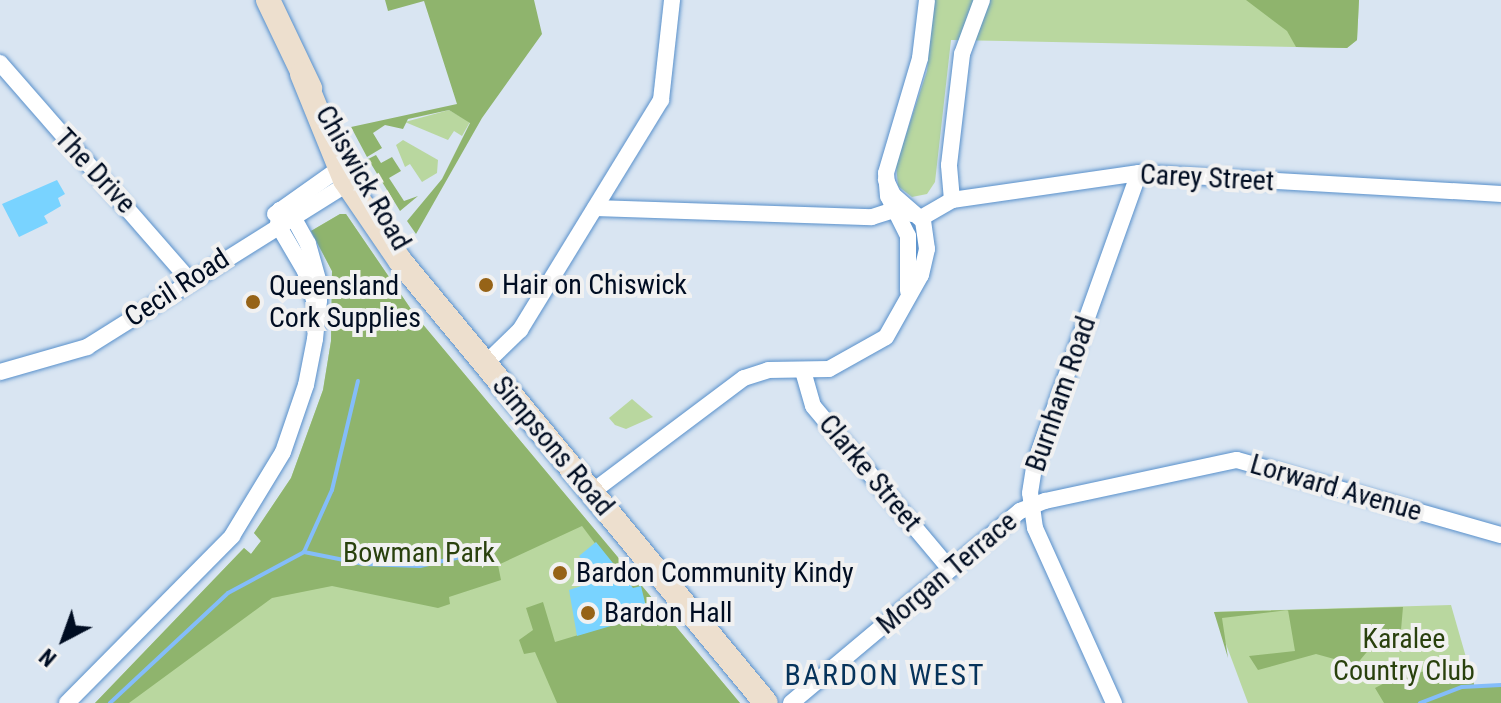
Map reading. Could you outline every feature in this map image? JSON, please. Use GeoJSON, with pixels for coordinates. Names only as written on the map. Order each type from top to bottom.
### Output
{"type":"FeatureCollection","features":[{"type":"Feature","properties":{"kind":"main road","name":"Chiswick Road"},"geometry":{"type":"LineString","coordinates":[[268,0],[347,174],[422,283],[485,364]]}},
{"type":"Feature","properties":{"kind":"main road","name":"Simpsons Road"},"geometry":{"type":"LineString","coordinates":[[485,364],[766,703]]}},
{"type":"Feature","properties":{"kind":"street","name":"Simpsons Road"},"geometry":{"type":"LineString","coordinates":[[485,364],[520,330],[664,93],[672,0]]}},
{"type":"Feature","properties":{"kind":"street"},"geometry":{"type":"LineString","coordinates":[[906,298],[910,243],[886,180],[920,58],[927,0]]}},
{"type":"Feature","properties":{"kind":"street"},"geometry":{"type":"LineString","coordinates":[[952,200],[949,165],[962,54],[982,0]]}},
{"type":"Feature","properties":{"kind":"street","name":"The Drive"},"geometry":{"type":"LineString","coordinates":[[0,63],[186,276]]}},
{"type":"Feature","properties":{"kind":"street","name":"Carey Street"},"geometry":{"type":"LineString","coordinates":[[921,218],[952,200],[1139,173],[1501,194]]}},
{"type":"Feature","properties":{"kind":"street","name":"Burnham Road"},"geometry":{"type":"LineString","coordinates":[[1114,703],[1030,506],[1035,463],[1139,173]]}},
{"type":"Feature","properties":{"kind":"street","name":"Cecil Road"},"geometry":{"type":"LineString","coordinates":[[0,363],[80,342],[284,218],[347,174]]}},
{"type":"Feature","properties":{"kind":"street"},"geometry":{"type":"LineString","coordinates":[[592,492],[744,378],[834,368],[868,352],[886,337],[925,261],[921,218],[893,195],[886,180]]}},
{"type":"Feature","properties":{"kind":"street"},"geometry":{"type":"LineString","coordinates":[[595,208],[872,217],[896,209],[921,218]]}},
{"type":"Feature","properties":{"kind":"street"},"geometry":{"type":"LineString","coordinates":[[67,703],[184,590],[261,492],[306,385],[317,310],[318,270],[284,218]]}},
{"type":"Feature","properties":{"kind":"street","name":"Cecil Road"},"geometry":{"type":"LineString","coordinates":[[0,372],[84,349],[186,276]]}},
{"type":"Feature","properties":{"kind":"street","name":"Clarke Street"},"geometry":{"type":"LineString","coordinates":[[803,371],[813,406],[950,569]]}},
{"type":"Feature","properties":{"kind":"street","name":"Lorward Avenue"},"geometry":{"type":"LineString","coordinates":[[1030,506],[1237,460],[1501,535]]}},
{"type":"Feature","properties":{"kind":"street","name":"Morgan Terrace"},"geometry":{"type":"LineString","coordinates":[[791,703],[1030,506]]}},
{"type":"Feature","properties":{"kind":"green space"},"geometry":{"type":"Polygon","coordinates":[[[385,0],[534,0],[542,34],[482,118],[416,234],[407,221],[442,179],[470,123],[449,110],[408,119],[403,129],[385,125],[373,133],[382,148],[367,157],[351,127],[457,104],[424,1],[388,11],[385,0]]]}},
{"type":"Feature","properties":{"kind":"green space"},"geometry":{"type":"Polygon","coordinates":[[[934,0],[1359,0],[1357,40],[1347,48],[951,40],[935,182],[927,194],[912,197],[898,186],[896,165],[927,71],[934,0]]]}},
{"type":"Feature","properties":{"kind":"green space"},"geometry":{"type":"Polygon","coordinates":[[[1246,0],[1359,0],[1357,40],[1347,48],[1296,47],[1287,31],[1246,0]]]}},
{"type":"Feature","properties":{"kind":"green space"},"geometry":{"type":"Polygon","coordinates":[[[449,110],[470,122],[462,136],[454,131],[448,140],[405,122],[449,110]]]}},
{"type":"Feature","properties":{"kind":"green space"},"geometry":{"type":"Polygon","coordinates":[[[403,140],[438,160],[437,173],[422,182],[410,164],[405,167],[396,145],[403,140]]]}},
{"type":"Feature","properties":{"kind":"green space"},"geometry":{"type":"Polygon","coordinates":[[[376,155],[381,163],[392,157],[401,171],[389,178],[404,201],[418,196],[400,211],[368,159],[376,155]]]}},
{"type":"Feature","properties":{"kind":"green space","name":"Bowman Park"},"geometry":{"type":"Polygon","coordinates":[[[340,214],[346,214],[415,315],[740,703],[95,703],[244,548],[251,554],[261,541],[254,533],[291,478],[323,390],[331,341],[332,271],[311,231],[340,214]]]}},
{"type":"Feature","properties":{"kind":"green space","name":"Bowman Park"},"geometry":{"type":"Polygon","coordinates":[[[340,214],[346,214],[415,315],[740,703],[557,703],[535,652],[524,654],[519,640],[533,630],[526,608],[543,602],[555,642],[648,614],[582,526],[498,565],[501,580],[449,597],[450,604],[438,608],[332,586],[272,598],[129,703],[95,703],[244,548],[251,554],[261,541],[254,533],[291,478],[323,390],[331,341],[332,271],[311,231],[340,214]]]}},
{"type":"Feature","properties":{"kind":"green space"},"geometry":{"type":"Polygon","coordinates":[[[632,399],[653,417],[626,429],[615,425],[609,418],[632,399]]]}},
{"type":"Feature","properties":{"kind":"green space","name":"Karalee Country Club"},"geometry":{"type":"Polygon","coordinates":[[[1451,605],[1474,685],[1420,703],[1248,703],[1214,612],[1451,605]]]}},
{"type":"Feature","properties":{"kind":"green space"},"geometry":{"type":"Polygon","coordinates":[[[1403,607],[1401,630],[1370,628],[1371,647],[1356,665],[1316,654],[1258,670],[1249,656],[1295,651],[1288,610],[1403,607]]]}},
{"type":"Feature","properties":{"kind":"green space"},"geometry":{"type":"Polygon","coordinates":[[[1288,610],[1222,618],[1228,658],[1214,612],[1288,610]]]}},
{"type":"Feature","properties":{"kind":"green space"},"geometry":{"type":"Polygon","coordinates":[[[1470,662],[1474,685],[1501,685],[1501,703],[1384,703],[1375,688],[1396,677],[1470,662]]]}},
{"type":"Feature","properties":{"kind":"building"},"geometry":{"type":"Polygon","coordinates":[[[57,180],[65,194],[58,198],[61,206],[44,216],[48,223],[19,237],[2,204],[57,180]]]}},
{"type":"Feature","properties":{"kind":"building"},"geometry":{"type":"Polygon","coordinates":[[[596,542],[633,588],[641,586],[648,615],[577,636],[569,590],[600,580],[579,556],[596,542]]]}},
{"type":"Feature","properties":{"kind":"waterway"},"geometry":{"type":"LineString","coordinates":[[110,703],[228,593],[304,552],[332,490],[358,381]]}},
{"type":"Feature","properties":{"kind":"waterway"},"geometry":{"type":"LineString","coordinates":[[304,552],[364,564],[420,566],[483,552]]}},
{"type":"Feature","properties":{"kind":"waterway"},"geometry":{"type":"LineString","coordinates":[[1420,703],[1462,687],[1501,685]]}},
{"type":"Feature","properties":{"kind":"place","name":"Hair on Chiswick"},"geometry":{"type":"Point","coordinates":[486,285]}},
{"type":"Feature","properties":{"kind":"place","name":"Queensland Cork Supplies"},"geometry":{"type":"Point","coordinates":[253,302]}},
{"type":"Feature","properties":{"kind":"place","name":"Bardon Community Kindy"},"geometry":{"type":"Point","coordinates":[560,573]}},
{"type":"Feature","properties":{"kind":"place","name":"Bardon Hall"},"geometry":{"type":"Point","coordinates":[588,613]}},
{"type":"Feature","properties":{"kind":"district","name":"BARDON WEST"},"geometry":{"type":"Point","coordinates":[885,675]}}]}
